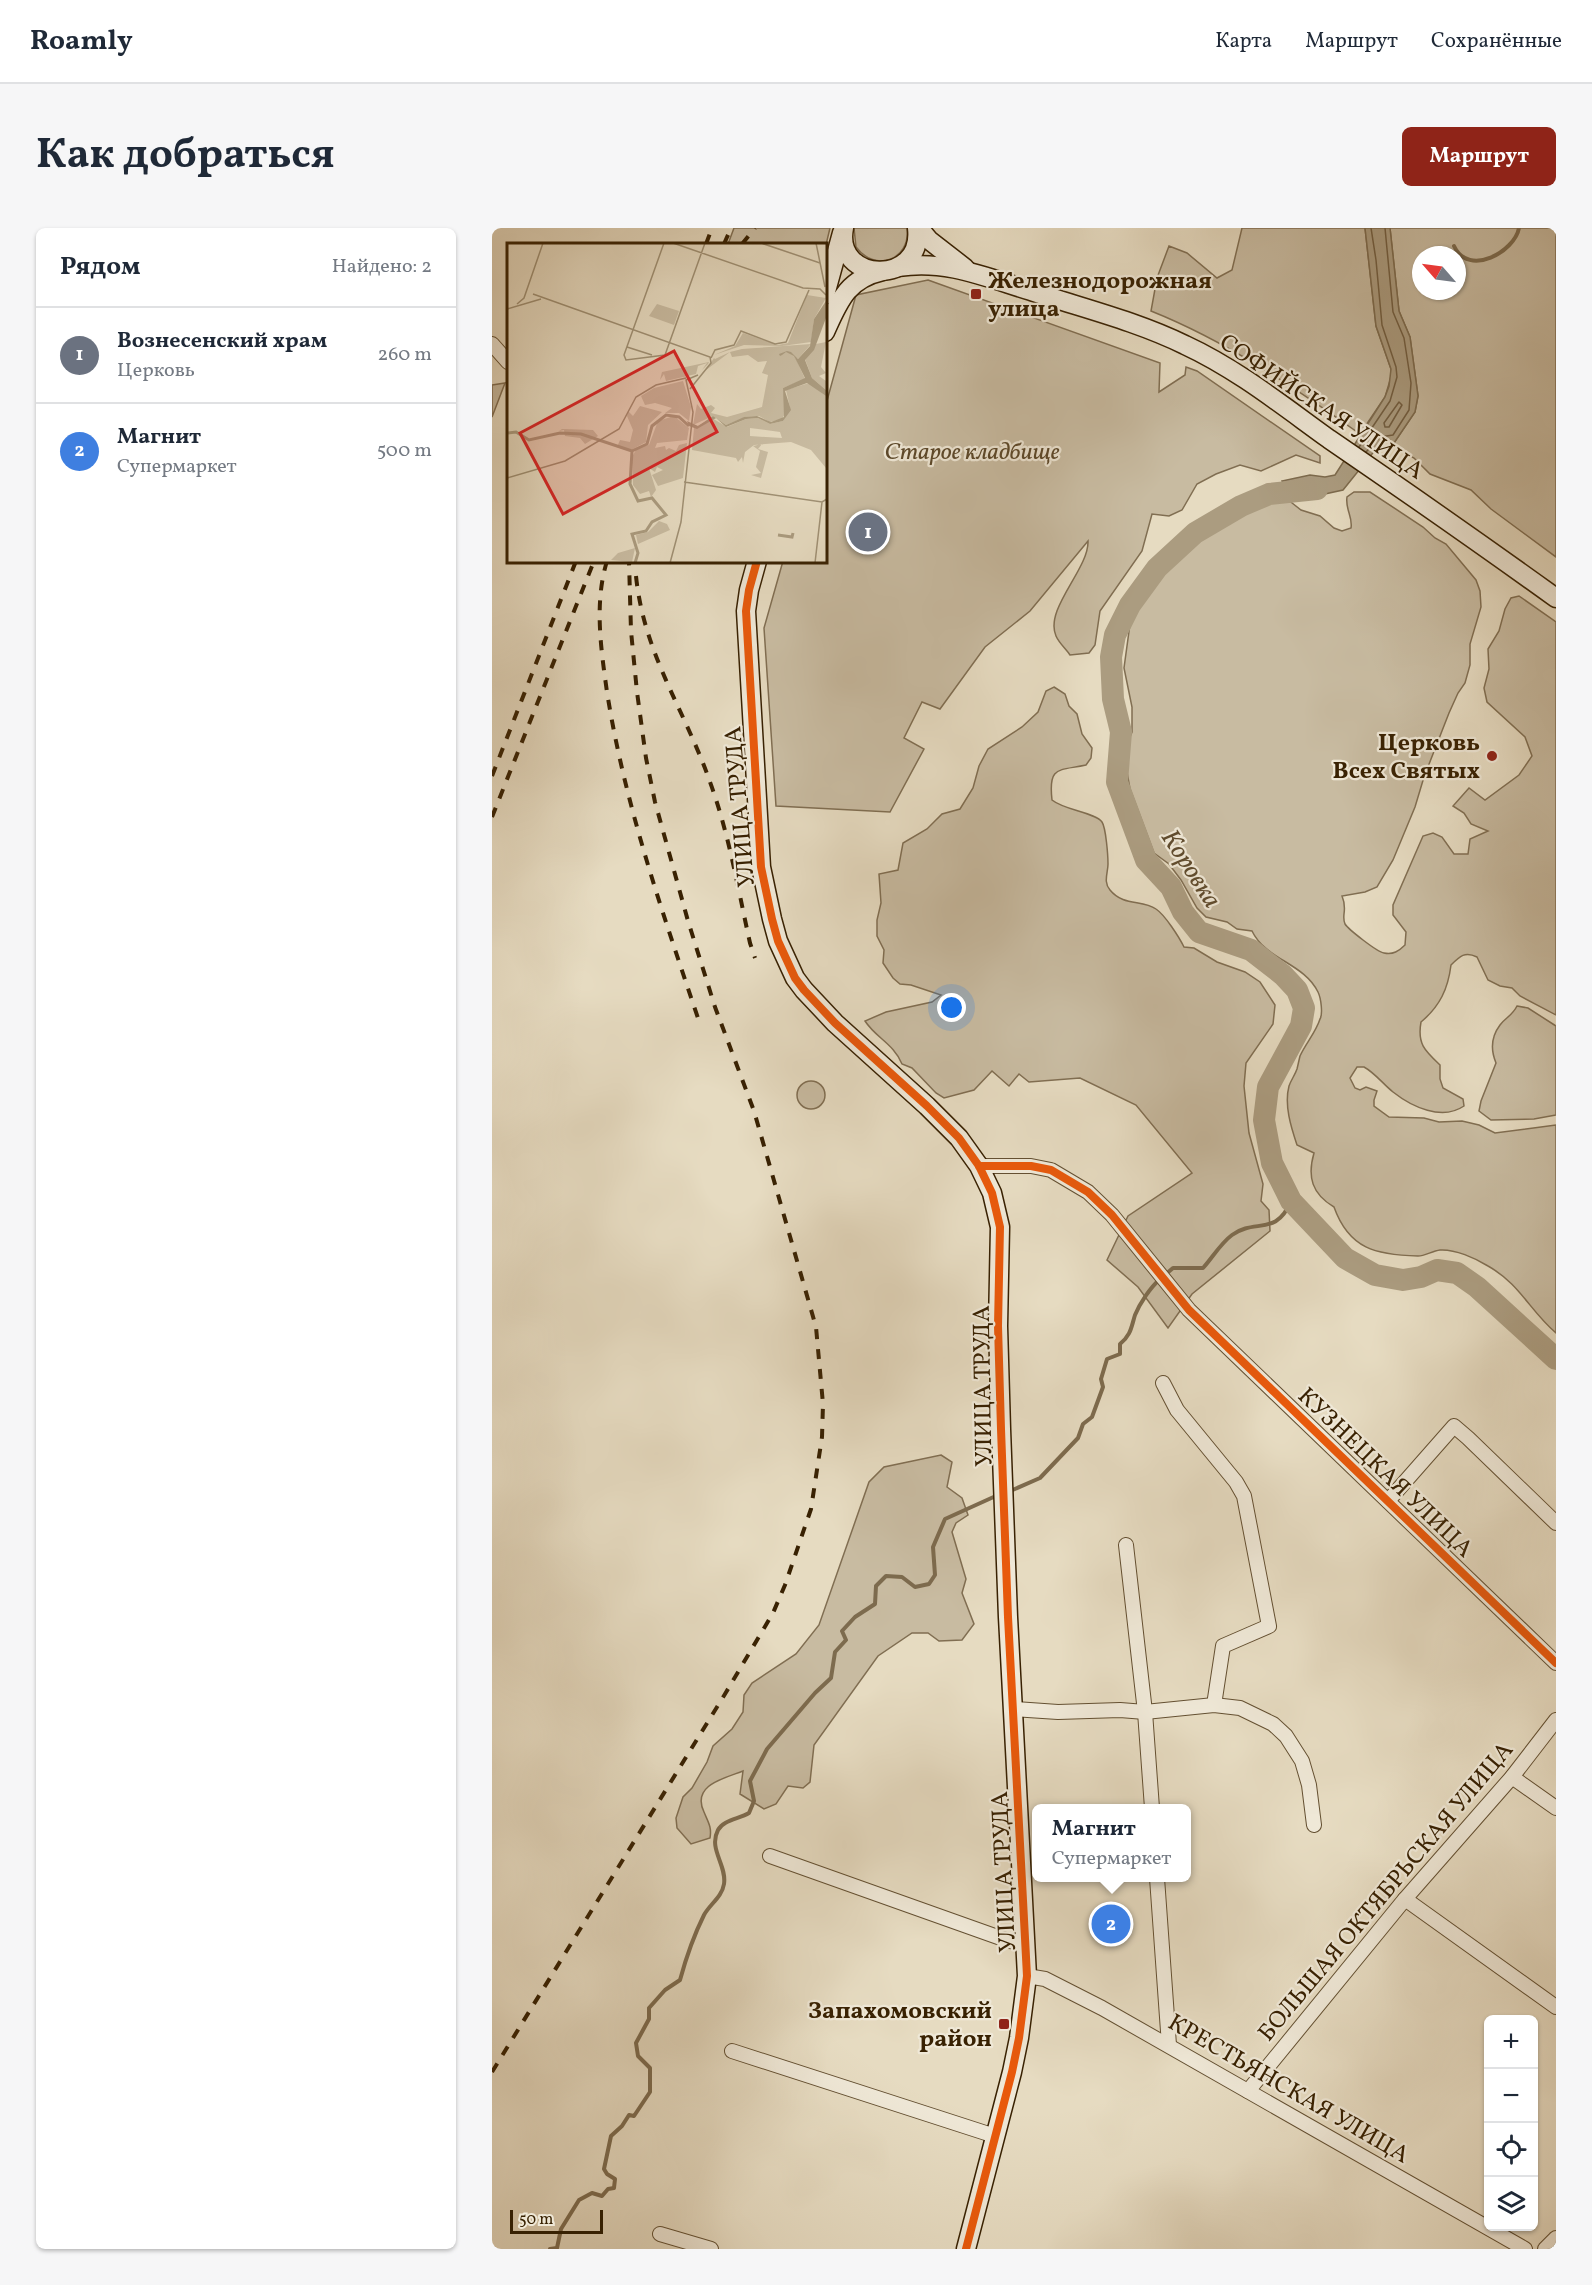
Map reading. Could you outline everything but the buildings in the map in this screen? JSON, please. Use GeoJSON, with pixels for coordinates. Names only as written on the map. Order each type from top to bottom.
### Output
{"type":"FeatureCollection","features":[{"type":"Feature","properties":{"kind":"street"},"geometry":{"type":"LineString","coordinates":[[826,330],[851,286],[867,276],[892,269],[913,252],[918,228]]}},
{"type":"Feature","properties":{"kind":"street","name":"СОФИЙСКАЯ УЛИЦА"},"geometry":{"type":"LineString","coordinates":[[918,228],[947,255],[972,272]]}},
{"type":"Feature","properties":{"kind":"street"},"geometry":{"type":"LineString","coordinates":[[843,230],[845,248],[854,261],[868,270],[892,269]]}},
{"type":"Feature","properties":{"kind":"street"},"geometry":{"type":"LineString","coordinates":[[826,291],[843,230]]}},
{"type":"Feature","properties":{"kind":"street","name":"СОФИЙСКАЯ УЛИЦА"},"geometry":{"type":"LineString","coordinates":[[892,269],[918,264],[933,264],[972,272],[1178,341],[1227,368],[1556,598]]}},
{"type":"Feature","properties":{"kind":"street"},"geometry":{"type":"LineString","coordinates":[[492,344],[507,361]]}},
{"type":"Feature","properties":{"kind":"street","name":"УЛИЦА ТРУДА"},"geometry":{"type":"LineString","coordinates":[[757,562],[747,600],[747,646],[761,867],[765,893],[778,941],[789,966],[804,990],[835,1023],[945,1124],[979,1166],[992,1193],[999,1227],[999,1352],[1008,1617],[1027,1976],[1019,2038],[966,2249]]}},
{"type":"Feature","properties":{"kind":"street","name":"КУЗНЕЦКАЯ УЛИЦА"},"geometry":{"type":"LineString","coordinates":[[979,1166],[1031,1166],[1051,1170],[1088,1192],[1112,1215],[1189,1310],[1556,1663]]}},
{"type":"Feature","properties":{"kind":"street"},"geometry":{"type":"LineString","coordinates":[[1163,1383],[1177,1410],[1236,1482],[1244,1496],[1269,1626],[1223,1646],[1214,1705]]}},
{"type":"Feature","properties":{"kind":"street"},"geometry":{"type":"LineString","coordinates":[[1388,1501],[1454,1426],[1556,1523]]}},
{"type":"Feature","properties":{"kind":"street"},"geometry":{"type":"LineString","coordinates":[[1126,1545],[1145,1712],[1152,1804]]}},
{"type":"Feature","properties":{"kind":"street"},"geometry":{"type":"LineString","coordinates":[[1014,1709],[1058,1712],[1120,1710],[1145,1712],[1214,1705],[1240,1708],[1273,1724],[1286,1736],[1302,1761],[1309,1785],[1314,1825]]}},
{"type":"Feature","properties":{"kind":"street","name":"БОЛЬШАЯ ОКТЯБРЬСКАЯ УЛИЦА"},"geometry":{"type":"LineString","coordinates":[[1248,2091],[1405,1899],[1512,1777],[1556,1720]]}},
{"type":"Feature","properties":{"kind":"street"},"geometry":{"type":"LineString","coordinates":[[1512,1777],[1556,1808]]}},
{"type":"Feature","properties":{"kind":"street"},"geometry":{"type":"LineString","coordinates":[[770,1856],[1009,1941],[1027,1943]]}},
{"type":"Feature","properties":{"kind":"street"},"geometry":{"type":"LineString","coordinates":[[1157,1882],[1169,2045]]}},
{"type":"Feature","properties":{"kind":"street"},"geometry":{"type":"LineString","coordinates":[[1405,1899],[1556,2007]]}},
{"type":"Feature","properties":{"kind":"street","name":"КРЕСТЬЯНСКАЯ УЛИЦА"},"geometry":{"type":"LineString","coordinates":[[1027,1976],[1045,1979],[1062,1987],[1169,2045],[1525,2249]]}},
{"type":"Feature","properties":{"kind":"street"},"geometry":{"type":"LineString","coordinates":[[732,2051],[995,2136]]}},
{"type":"Feature","properties":{"kind":"street"},"geometry":{"type":"LineString","coordinates":[[660,2234],[711,2249]]}},
{"type":"Feature","properties":{"kind":"street"},"geometry":{"type":"LineString","coordinates":[[1545,2249],[1556,2238]]}},
{"type":"Feature","properties":{"kind":"green space"},"geometry":{"type":"Polygon","coordinates":[[[734,228],[830,228],[826,245],[728,243],[734,228]]]}},
{"type":"Feature","properties":{"kind":"green space"},"geometry":{"type":"Polygon","coordinates":[[[854,228],[907,228],[907,239],[898,255],[882,261],[873,260],[856,247],[854,228]]]}},
{"type":"Feature","properties":{"kind":"green space"},"geometry":{"type":"Polygon","coordinates":[[[1242,228],[1365,228],[1376,326],[1391,369],[1391,377],[1385,397],[1360,434],[1259,366],[1206,336],[1151,311],[1157,278],[1169,246],[1187,253],[1217,278],[1232,270],[1242,228]]]}},
{"type":"Feature","properties":{"kind":"green space"},"geometry":{"type":"Polygon","coordinates":[[[1390,228],[1556,228],[1556,557],[1491,509],[1471,490],[1430,474],[1394,443],[1415,412],[1418,396],[1410,337],[1399,311],[1390,228]]]}},
{"type":"Feature","properties":{"kind":"green space","name":"Старое кладбище"},"geometry":{"type":"Polygon","coordinates":[[[928,280],[1160,363],[1159,392],[1185,375],[1186,367],[1197,371],[1320,456],[1320,463],[1296,455],[1261,471],[1240,465],[1197,484],[1182,510],[1169,516],[1152,514],[1142,551],[1100,611],[1095,645],[1089,653],[1070,655],[1057,639],[1054,625],[1061,601],[1082,564],[1088,541],[1030,611],[985,647],[940,709],[922,702],[904,738],[924,749],[890,812],[776,806],[764,628],[783,562],[826,562],[826,404],[856,295],[928,280]]]}},
{"type":"Feature","properties":{"kind":"green space"},"geometry":{"type":"Polygon","coordinates":[[[505,383],[492,417],[492,385],[505,383]]]}},
{"type":"Feature","properties":{"kind":"green space"},"geometry":{"type":"Polygon","coordinates":[[[1354,492],[1370,492],[1446,544],[1476,580],[1480,591],[1481,607],[1470,644],[1470,665],[1465,683],[1449,713],[1393,860],[1377,887],[1365,892],[1342,896],[1345,924],[1380,952],[1393,953],[1405,945],[1406,932],[1393,915],[1393,905],[1423,836],[1433,833],[1442,837],[1454,854],[1468,854],[1470,839],[1488,831],[1471,824],[1464,813],[1453,806],[1469,788],[1485,800],[1519,775],[1532,756],[1525,737],[1487,702],[1484,688],[1489,669],[1488,649],[1499,631],[1505,609],[1511,598],[1519,596],[1556,622],[1556,1015],[1520,996],[1512,988],[1500,986],[1488,980],[1477,957],[1469,954],[1463,955],[1451,965],[1448,982],[1442,996],[1421,1022],[1420,1036],[1423,1047],[1440,1065],[1440,1079],[1443,1088],[1463,1099],[1464,1106],[1446,1112],[1418,1107],[1393,1092],[1364,1067],[1357,1067],[1350,1078],[1355,1088],[1360,1090],[1366,1087],[1377,1091],[1374,1106],[1389,1117],[1424,1118],[1439,1122],[1462,1121],[1479,1125],[1495,1133],[1556,1125],[1556,1333],[1517,1289],[1499,1273],[1477,1260],[1446,1250],[1418,1256],[1389,1254],[1366,1247],[1348,1232],[1334,1207],[1316,1191],[1311,1177],[1314,1153],[1297,1145],[1288,1108],[1289,1086],[1300,1056],[1321,1017],[1318,992],[1304,974],[1266,949],[1252,931],[1237,929],[1227,922],[1206,917],[1197,908],[1169,864],[1154,853],[1130,789],[1127,772],[1127,744],[1132,732],[1132,707],[1124,668],[1130,624],[1156,580],[1180,555],[1208,532],[1258,504],[1287,499],[1301,510],[1320,516],[1334,528],[1342,531],[1351,528],[1347,497],[1354,492]]]}},
{"type":"Feature","properties":{"kind":"green space"},"geometry":{"type":"Polygon","coordinates":[[[1054,687],[1065,694],[1069,706],[1077,714],[1082,734],[1092,748],[1091,758],[1086,765],[1062,769],[1054,775],[1051,789],[1052,800],[1093,816],[1102,822],[1108,855],[1106,881],[1110,890],[1121,899],[1156,909],[1184,947],[1194,948],[1217,962],[1245,972],[1260,982],[1275,1005],[1273,1024],[1246,1063],[1244,1086],[1249,1133],[1263,1184],[1261,1201],[1269,1210],[1270,1231],[1192,1294],[1168,1328],[1138,1287],[1107,1260],[1128,1216],[1192,1173],[1136,1105],[1080,1078],[1029,1082],[1019,1074],[1009,1086],[992,1071],[974,1090],[944,1098],[936,1093],[912,1068],[902,1064],[890,1046],[865,1021],[886,1012],[932,1002],[941,995],[911,985],[900,984],[883,963],[884,950],[877,936],[877,920],[881,903],[879,874],[898,870],[903,843],[927,829],[942,814],[960,809],[973,788],[979,766],[988,749],[1022,727],[1038,712],[1046,691],[1054,687]]]}},
{"type":"Feature","properties":{"kind":"green space"},"geometry":{"type":"Polygon","coordinates":[[[1517,1006],[1528,1008],[1556,1026],[1556,1115],[1534,1119],[1491,1120],[1479,1111],[1496,1063],[1493,1054],[1493,1039],[1500,1025],[1517,1006]]]}},
{"type":"Feature","properties":{"kind":"green space"},"geometry":{"type":"Polygon","coordinates":[[[811,1081],[821,1085],[825,1095],[821,1105],[811,1109],[801,1105],[797,1095],[801,1085],[811,1081]]]}},
{"type":"Feature","properties":{"kind":"green space"},"geometry":{"type":"Polygon","coordinates":[[[941,1455],[952,1462],[947,1487],[962,1498],[968,1515],[956,1523],[952,1532],[966,1579],[962,1593],[974,1624],[962,1640],[939,1641],[928,1633],[912,1633],[878,1656],[814,1745],[810,1782],[803,1788],[788,1786],[776,1804],[764,1809],[740,1794],[743,1771],[712,1784],[702,1795],[701,1803],[710,1828],[710,1838],[691,1844],[677,1828],[676,1818],[683,1797],[692,1788],[713,1746],[732,1729],[743,1712],[744,1695],[752,1683],[796,1654],[819,1625],[869,1482],[884,1467],[941,1455]]]}},
{"type":"Feature","properties":{"kind":"water"},"geometry":{"type":"Polygon","coordinates":[[[1365,228],[1390,228],[1399,311],[1410,337],[1418,396],[1415,412],[1394,443],[1387,441],[1380,444],[1343,490],[1293,501],[1282,481],[1310,475],[1325,477],[1335,475],[1385,397],[1389,386],[1391,369],[1376,326],[1365,228]]]}},
{"type":"Feature","properties":{"kind":"waterway"},"geometry":{"type":"LineString","coordinates":[[1466,258],[1470,260],[1491,258],[1509,245],[1516,237],[1519,228]]}},
{"type":"Feature","properties":{"kind":"waterway","name":"Коровка"},"geometry":{"type":"LineString","coordinates":[[1317,489],[1269,494],[1241,506],[1195,533],[1157,568],[1130,605],[1115,635],[1111,657],[1113,699],[1121,732],[1117,782],[1146,860],[1171,887],[1183,912],[1199,932],[1251,950],[1283,975],[1297,990],[1304,1008],[1301,1026],[1268,1087],[1264,1120],[1272,1163],[1291,1201],[1345,1258],[1375,1275],[1403,1280],[1421,1277],[1437,1270],[1457,1273],[1477,1287],[1556,1359]]}},
{"type":"Feature","properties":{"kind":"waterway"},"geometry":{"type":"LineString","coordinates":[[1166,1274],[1173,1268],[1203,1268],[1232,1235],[1241,1230],[1272,1223],[1279,1219],[1291,1201]]}},
{"type":"Feature","properties":{"kind":"waterway"},"geometry":{"type":"LineString","coordinates":[[1008,1492],[1040,1478],[1078,1438],[1083,1424],[1092,1417],[1103,1387],[1101,1379],[1107,1359],[1120,1354],[1120,1344],[1129,1334],[1135,1315],[1149,1291],[1160,1279]]}},
{"type":"Feature","properties":{"kind":"waterway"},"geometry":{"type":"LineString","coordinates":[[550,2249],[557,2248],[561,2229],[579,2200],[592,2193],[602,2196],[608,2189],[614,2188],[615,2179],[604,2169],[611,2136],[622,2126],[629,2115],[634,2116],[650,2092],[650,2068],[638,2056],[636,2043],[649,2019],[649,2008],[665,1990],[680,1980],[700,1923],[723,1889],[723,1870],[715,1844],[718,1830],[727,1822],[749,1813],[754,1801],[750,1781],[767,1749],[815,1693],[831,1678],[835,1652],[846,1640],[842,1631],[855,1617],[875,1604],[876,1586],[886,1576],[902,1577],[915,1587],[929,1584],[935,1575],[933,1547],[945,1519],[998,1495]]}},
{"type":"Feature","properties":{"kind":"railway"},"geometry":{"type":"LineString","coordinates":[[706,243],[712,228]]}},
{"type":"Feature","properties":{"kind":"railway"},"geometry":{"type":"LineString","coordinates":[[724,243],[731,228]]}},
{"type":"Feature","properties":{"kind":"railway"},"geometry":{"type":"LineString","coordinates":[[743,243],[755,228]]}},
{"type":"Feature","properties":{"kind":"railway"},"geometry":{"type":"LineString","coordinates":[[492,776],[576,562]]}},
{"type":"Feature","properties":{"kind":"railway"},"geometry":{"type":"LineString","coordinates":[[492,817],[594,562]]}},
{"type":"Feature","properties":{"kind":"railway"},"geometry":{"type":"LineString","coordinates":[[607,562],[601,593],[600,626],[607,692],[615,734],[646,859],[700,1024]]}},
{"type":"Feature","properties":{"kind":"railway"},"geometry":{"type":"LineString","coordinates":[[492,2072],[773,1613],[811,1509],[822,1437],[823,1404],[816,1327],[754,1111],[715,1007],[655,802],[637,692],[631,631],[629,562]]}},
{"type":"Feature","properties":{"kind":"railway"},"geometry":{"type":"LineString","coordinates":[[636,576],[640,605],[656,657],[700,756],[717,802],[755,958]]}},
{"type":"Feature","properties":{"kind":"cycle path"},"geometry":{"type":"LineString","coordinates":[[757,562],[746,611],[761,867],[778,941],[795,978],[804,990],[835,1023],[959,1138],[979,1166],[992,1193],[1000,1227],[998,1326],[1001,1429],[1008,1617],[1027,1976],[1012,2072],[966,2249]]}},
{"type":"Feature","properties":{"kind":"cycle path"},"geometry":{"type":"LineString","coordinates":[[979,1166],[1031,1166],[1051,1170],[1088,1192],[1112,1215],[1189,1310],[1556,1663]]}},
{"type":"Feature","properties":{"kind":"place","name":"Железнодорожная улица"},"geometry":{"type":"Point","coordinates":[976,294]}},
{"type":"Feature","properties":{"kind":"place","name":"Вознесенский храм"},"geometry":{"type":"Point","coordinates":[868,532]}},
{"type":"Feature","properties":{"kind":"place","name":"Церковь Всех Святых"},"geometry":{"type":"Point","coordinates":[1492,756]}},
{"type":"Feature","properties":{"kind":"place","name":"Магнит"},"geometry":{"type":"Point","coordinates":[1111,1924]}},
{"type":"Feature","properties":{"kind":"place","name":"Запахомовский район"},"geometry":{"type":"Point","coordinates":[1004,2024]}}]}
